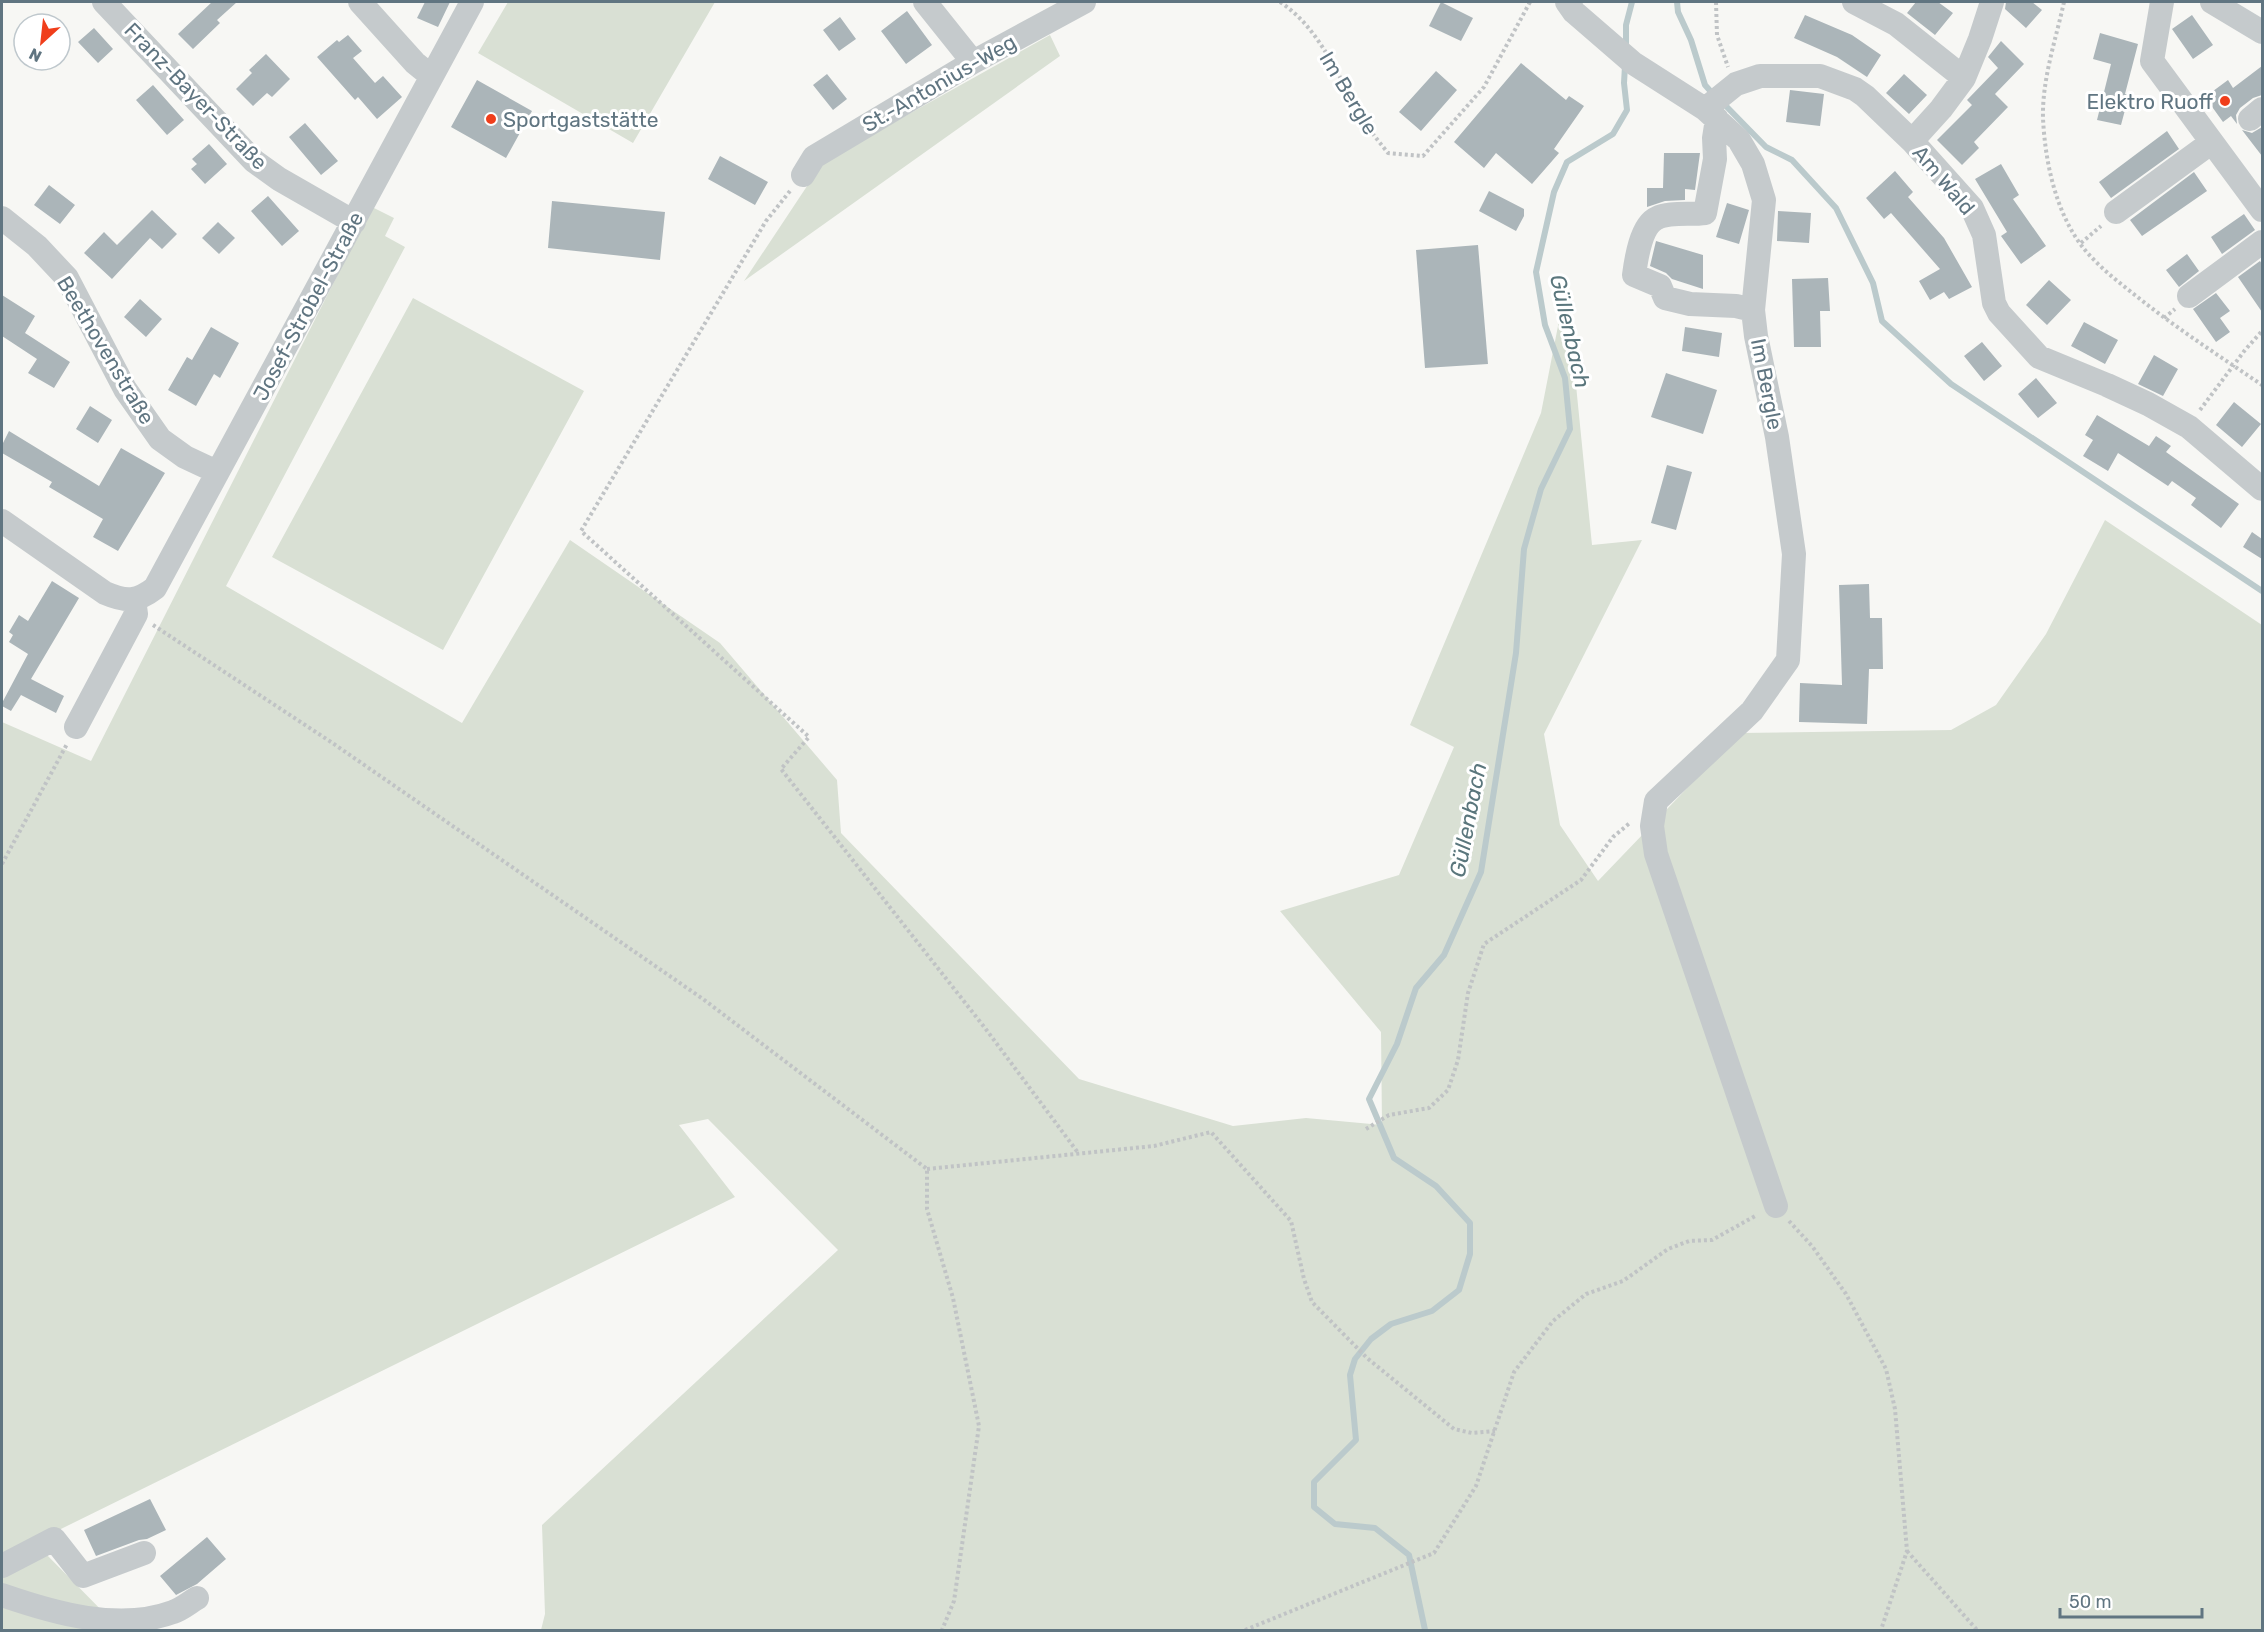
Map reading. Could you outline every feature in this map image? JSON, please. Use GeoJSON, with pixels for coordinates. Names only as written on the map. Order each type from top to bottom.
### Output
{"type":"FeatureCollection","features":[{"type":"Feature","properties":{"kind":"street","name":"Franz-Bayer-Straße"},"geometry":{"type":"LineString","coordinates":[[104,2],[254,161],[279,179],[354,222]]}},
{"type":"Feature","properties":{"kind":"street"},"geometry":{"type":"LineString","coordinates":[[360,2],[415,63],[431,76]]}},
{"type":"Feature","properties":{"kind":"street","name":"Josef-Strobel-Straße"},"geometry":{"type":"LineString","coordinates":[[135,607],[155,588],[472,2]]}},
{"type":"Feature","properties":{"kind":"street"},"geometry":{"type":"LineString","coordinates":[[925,2],[973,62]]}},
{"type":"Feature","properties":{"kind":"street","name":"St.-Antonius-Weg"},"geometry":{"type":"LineString","coordinates":[[803,175],[814,157],[973,62],[1084,2]]}},
{"type":"Feature","properties":{"kind":"street","name":"Im Bergle"},"geometry":{"type":"LineString","coordinates":[[1567,2],[1574,12],[1633,63],[1710,112],[1739,140],[1753,164],[1764,200],[1754,310],[1756,336],[1777,437],[1794,554],[1788,660],[1752,711],[1656,801]]}},
{"type":"Feature","properties":{"kind":"street"},"geometry":{"type":"LineString","coordinates":[[1854,2],[1896,24],[1964,78]]}},
{"type":"Feature","properties":{"kind":"street"},"geometry":{"type":"LineString","coordinates":[[1912,141],[1941,110],[1964,78],[1992,2]]}},
{"type":"Feature","properties":{"kind":"street"},"geometry":{"type":"LineString","coordinates":[[2162,2],[2152,61],[2262,210]]}},
{"type":"Feature","properties":{"kind":"street"},"geometry":{"type":"LineString","coordinates":[[2212,2],[2262,32]]}},
{"type":"Feature","properties":{"kind":"street","name":"Am Wald"},"geometry":{"type":"LineString","coordinates":[[1710,112],[1734,85],[1760,75],[1820,76],[1855,89],[1912,141],[1972,208],[1984,235],[1994,303],[1999,313],[2035,355],[2148,404],[2189,427],[2262,489]]}},
{"type":"Feature","properties":{"kind":"street"},"geometry":{"type":"LineString","coordinates":[[1710,112],[1715,159],[1705,213],[1658,217],[1651,222],[1637,250],[1634,275],[1660,286],[1665,298],[1690,304],[1736,306],[1754,310]]}},
{"type":"Feature","properties":{"kind":"street"},"geometry":{"type":"LineString","coordinates":[[2116,212],[2212,142]]}},
{"type":"Feature","properties":{"kind":"street","name":"Beethovenstraße"},"geometry":{"type":"LineString","coordinates":[[2,218],[37,246],[67,278],[124,389],[160,439],[185,457],[217,472]]}},
{"type":"Feature","properties":{"kind":"street"},"geometry":{"type":"LineString","coordinates":[[2189,296],[2262,242]]}},
{"type":"Feature","properties":{"kind":"street"},"geometry":{"type":"LineString","coordinates":[[2,521],[105,593],[135,607],[76,727]]}},
{"type":"Feature","properties":{"kind":"street"},"geometry":{"type":"LineString","coordinates":[[1656,801],[1652,826],[1656,854],[1776,1206]]}},
{"type":"Feature","properties":{"kind":"street"},"geometry":{"type":"LineString","coordinates":[[2,1566],[54,1539],[83,1576],[144,1553]]}},
{"type":"Feature","properties":{"kind":"street"},"geometry":{"type":"LineString","coordinates":[[2,1595],[70,1616],[99,1620],[147,1618],[175,1612],[197,1598]]}},
{"type":"Feature","properties":{"kind":"path","name":"Im Bergle"},"geometry":{"type":"LineString","coordinates":[[1280,2],[1296,12],[1324,51],[1369,128],[1388,153],[1422,156],[1484,87],[1530,2]]}},
{"type":"Feature","properties":{"kind":"path"},"geometry":{"type":"LineString","coordinates":[[1716,2],[1717,35],[1734,85]]}},
{"type":"Feature","properties":{"kind":"path"},"geometry":{"type":"LineString","coordinates":[[803,175],[766,221],[581,531],[809,737],[781,769],[985,1028],[1078,1154]]}},
{"type":"Feature","properties":{"kind":"path"},"geometry":{"type":"LineString","coordinates":[[2081,243],[2116,212]]}},
{"type":"Feature","properties":{"kind":"path"},"geometry":{"type":"LineString","coordinates":[[2189,427],[2262,330]]}},
{"type":"Feature","properties":{"kind":"path"},"geometry":{"type":"LineString","coordinates":[[135,607],[703,999],[927,1169],[1154,1146],[1211,1132],[1291,1221],[1304,1279],[1312,1302],[1344,1332],[1367,1358],[1454,1428],[1472,1433],[1495,1431]]}},
{"type":"Feature","properties":{"kind":"path"},"geometry":{"type":"LineString","coordinates":[[2,864],[76,727]]}},
{"type":"Feature","properties":{"kind":"path"},"geometry":{"type":"LineString","coordinates":[[1366,1129],[1389,1115],[1429,1108],[1448,1090],[1458,1060],[1468,993],[1484,944],[1581,880],[1613,837],[1656,801]]}},
{"type":"Feature","properties":{"kind":"path"},"geometry":{"type":"LineString","coordinates":[[927,1169],[927,1209],[953,1298],[979,1426],[954,1601],[942,1630]]}},
{"type":"Feature","properties":{"kind":"path"},"geometry":{"type":"LineString","coordinates":[[1245,1630],[1434,1552],[1476,1486],[1515,1372],[1553,1321],[1586,1294],[1623,1281],[1668,1249],[1689,1241],[1712,1240],[1776,1206],[1812,1246],[1846,1294],[1886,1369],[1895,1409],[1907,1551],[1881,1630]]}},
{"type":"Feature","properties":{"kind":"path"},"geometry":{"type":"LineString","coordinates":[[1907,1551],[1977,1630]]}},
{"type":"Feature","properties":{"kind":"shaded area"},"geometry":{"type":"Polygon","coordinates":[[[508,2],[715,2],[633,143],[478,53],[508,2]]]}},
{"type":"Feature","properties":{"kind":"shaded area"},"geometry":{"type":"Polygon","coordinates":[[[1050,35],[1060,56],[744,281],[823,162],[1050,35]]]}},
{"type":"Feature","properties":{"kind":"shaded area"},"geometry":{"type":"Polygon","coordinates":[[[372,207],[394,218],[385,236],[405,247],[226,586],[462,723],[570,540],[720,643],[837,780],[841,833],[1079,1079],[1233,1126],[1306,1118],[1382,1125],[1381,1032],[1280,911],[1399,875],[1454,747],[1410,725],[1541,413],[1566,285],[1592,545],[1642,540],[1544,734],[1560,825],[1598,881],[1740,733],[1951,730],[1996,705],[2046,634],[2105,520],[2262,625],[2262,1630],[541,1630],[545,1614],[542,1525],[838,1250],[708,1119],[679,1125],[735,1197],[2,1558],[2,722],[91,761],[372,207]]]}},
{"type":"Feature","properties":{"kind":"shaded area"},"geometry":{"type":"Polygon","coordinates":[[[413,298],[584,391],[443,650],[272,557],[413,298]]]}},
{"type":"Feature","properties":{"kind":"shaded area"},"geometry":{"type":"Polygon","coordinates":[[[43,1551],[121,1630],[2,1630],[2,1575],[43,1551]]]}},
{"type":"Feature","properties":{"kind":"building"},"geometry":{"type":"Polygon","coordinates":[[[212,2],[237,2],[217,20],[220,23],[193,49],[178,34],[212,2]]]}},
{"type":"Feature","properties":{"kind":"building"},"geometry":{"type":"Polygon","coordinates":[[[425,2],[450,2],[438,27],[417,18],[425,2]]]}},
{"type":"Feature","properties":{"kind":"building"},"geometry":{"type":"Polygon","coordinates":[[[1441,2],[1473,18],[1461,41],[1429,26],[1441,2]]]}},
{"type":"Feature","properties":{"kind":"building"},"geometry":{"type":"Polygon","coordinates":[[[1916,2],[1938,2],[1953,13],[1935,35],[1907,13],[1916,2]]]}},
{"type":"Feature","properties":{"kind":"building"},"geometry":{"type":"Polygon","coordinates":[[[2006,2],[2032,2],[2042,10],[2026,28],[2005,9],[2006,2]]]}},
{"type":"Feature","properties":{"kind":"building"},"geometry":{"type":"Polygon","coordinates":[[[907,11],[932,45],[906,64],[881,31],[907,11]]]}},
{"type":"Feature","properties":{"kind":"building"},"geometry":{"type":"Polygon","coordinates":[[[1805,15],[1852,35],[1881,55],[1867,77],[1837,57],[1794,38],[1805,15]]]}},
{"type":"Feature","properties":{"kind":"building"},"geometry":{"type":"Polygon","coordinates":[[[2192,15],[2213,45],[2193,59],[2172,29],[2192,15]]]}},
{"type":"Feature","properties":{"kind":"building"},"geometry":{"type":"Polygon","coordinates":[[[840,17],[856,39],[839,51],[823,30],[840,17]]]}},
{"type":"Feature","properties":{"kind":"building"},"geometry":{"type":"Polygon","coordinates":[[[94,28],[113,49],[98,63],[78,42],[94,28]]]}},
{"type":"Feature","properties":{"kind":"building"},"geometry":{"type":"Polygon","coordinates":[[[2100,33],[2138,44],[2125,94],[2129,95],[2121,125],[2097,120],[2111,64],[2093,59],[2100,33]]]}},
{"type":"Feature","properties":{"kind":"building"},"geometry":{"type":"Polygon","coordinates":[[[348,35],[362,51],[353,58],[375,83],[383,76],[402,97],[377,119],[358,97],[355,100],[317,57],[337,40],[339,42],[348,35]]]}},
{"type":"Feature","properties":{"kind":"building"},"geometry":{"type":"Polygon","coordinates":[[[2001,41],[2024,64],[1995,94],[2008,107],[1974,142],[1979,148],[1962,165],[1937,140],[1972,105],[1967,100],[1998,68],[1988,57],[2001,41]]]}},
{"type":"Feature","properties":{"kind":"building"},"geometry":{"type":"Polygon","coordinates":[[[266,54],[290,79],[272,97],[267,93],[253,106],[236,89],[252,73],[249,70],[266,54]]]}},
{"type":"Feature","properties":{"kind":"building"},"geometry":{"type":"Polygon","coordinates":[[[1521,63],[1566,100],[1569,96],[1584,106],[1554,149],[1559,153],[1532,184],[1496,153],[1484,168],[1454,142],[1521,63]]]}},
{"type":"Feature","properties":{"kind":"building"},"geometry":{"type":"Polygon","coordinates":[[[2262,66],[2262,95],[2253,98],[2240,108],[2236,115],[2237,124],[2231,116],[2223,122],[2205,97],[2228,80],[2233,88],[2262,66]]]}},
{"type":"Feature","properties":{"kind":"building"},"geometry":{"type":"Polygon","coordinates":[[[1436,71],[1457,90],[1421,131],[1399,112],[1436,71]]]}},
{"type":"Feature","properties":{"kind":"building"},"geometry":{"type":"Polygon","coordinates":[[[827,74],[847,99],[833,110],[813,85],[827,74]]]}},
{"type":"Feature","properties":{"kind":"building"},"geometry":{"type":"Polygon","coordinates":[[[1904,74],[1927,95],[1909,114],[1886,93],[1904,74]]]}},
{"type":"Feature","properties":{"kind":"building","name":"Sportgaststätte"},"geometry":{"type":"Polygon","coordinates":[[[477,80],[532,111],[506,158],[451,127],[477,80]]]}},
{"type":"Feature","properties":{"kind":"building"},"geometry":{"type":"Polygon","coordinates":[[[153,85],[184,120],[167,135],[136,100],[153,85]]]}},
{"type":"Feature","properties":{"kind":"building"},"geometry":{"type":"Polygon","coordinates":[[[1790,90],[1824,94],[1820,126],[1786,122],[1790,90]]]}},
{"type":"Feature","properties":{"kind":"building"},"geometry":{"type":"Polygon","coordinates":[[[305,123],[338,161],[321,175],[289,137],[305,123]]]}},
{"type":"Feature","properties":{"kind":"building"},"geometry":{"type":"Polygon","coordinates":[[[2262,127],[2262,156],[2242,130],[2252,133],[2262,127]]]}},
{"type":"Feature","properties":{"kind":"building"},"geometry":{"type":"Polygon","coordinates":[[[2167,131],[2179,149],[2111,198],[2099,182],[2167,131]]]}},
{"type":"Feature","properties":{"kind":"building"},"geometry":{"type":"Polygon","coordinates":[[[209,144],[227,164],[205,184],[191,169],[197,164],[192,159],[209,144]]]}},
{"type":"Feature","properties":{"kind":"building"},"geometry":{"type":"Polygon","coordinates":[[[1664,153],[1700,153],[1695,190],[1685,189],[1685,200],[1665,201],[1647,207],[1647,188],[1663,188],[1664,153]]]}},
{"type":"Feature","properties":{"kind":"building"},"geometry":{"type":"Polygon","coordinates":[[[720,156],[768,182],[755,205],[708,179],[720,156]]]}},
{"type":"Feature","properties":{"kind":"building"},"geometry":{"type":"Polygon","coordinates":[[[2001,164],[2019,195],[2013,199],[2046,246],[2021,264],[2001,236],[2007,232],[1975,179],[2001,164]]]}},
{"type":"Feature","properties":{"kind":"building"},"geometry":{"type":"Polygon","coordinates":[[[1895,171],[1913,192],[1908,197],[1944,238],[1972,287],[1949,299],[1944,292],[1930,300],[1919,281],[1940,269],[1891,213],[1884,219],[1866,198],[1895,171]]]}},
{"type":"Feature","properties":{"kind":"building"},"geometry":{"type":"Polygon","coordinates":[[[2194,172],[2207,191],[2142,236],[2130,220],[2194,172]]]}},
{"type":"Feature","properties":{"kind":"building"},"geometry":{"type":"Polygon","coordinates":[[[49,185],[75,205],[60,224],[34,205],[49,185]]]}},
{"type":"Feature","properties":{"kind":"building"},"geometry":{"type":"Polygon","coordinates":[[[1489,191],[1524,209],[1524,216],[1516,231],[1479,211],[1489,191]]]}},
{"type":"Feature","properties":{"kind":"building"},"geometry":{"type":"Polygon","coordinates":[[[268,196],[299,231],[282,246],[251,211],[268,196]]]}},
{"type":"Feature","properties":{"kind":"building"},"geometry":{"type":"Polygon","coordinates":[[[552,201],[665,212],[660,260],[548,248],[552,201]]]}},
{"type":"Feature","properties":{"kind":"building"},"geometry":{"type":"Polygon","coordinates":[[[1727,203],[1749,210],[1739,244],[1716,237],[1727,203]]]}},
{"type":"Feature","properties":{"kind":"building"},"geometry":{"type":"Polygon","coordinates":[[[152,210],[177,234],[162,249],[150,238],[112,279],[84,253],[104,232],[117,245],[152,210]]]}},
{"type":"Feature","properties":{"kind":"building"},"geometry":{"type":"Polygon","coordinates":[[[1778,211],[1811,213],[1809,243],[1777,241],[1778,211]]]}},
{"type":"Feature","properties":{"kind":"building"},"geometry":{"type":"Polygon","coordinates":[[[2244,214],[2255,230],[2222,254],[2211,237],[2244,214]]]}},
{"type":"Feature","properties":{"kind":"building"},"geometry":{"type":"Polygon","coordinates":[[[218,222],[235,238],[219,254],[202,238],[218,222]]]}},
{"type":"Feature","properties":{"kind":"building"},"geometry":{"type":"Polygon","coordinates":[[[1656,241],[1703,255],[1703,289],[1672,279],[1666,273],[1650,266],[1656,241]]]}},
{"type":"Feature","properties":{"kind":"building"},"geometry":{"type":"Polygon","coordinates":[[[1478,245],[1488,364],[1425,368],[1416,250],[1478,245]]]}},
{"type":"Feature","properties":{"kind":"building"},"geometry":{"type":"Polygon","coordinates":[[[2187,254],[2199,271],[2179,287],[2166,270],[2187,254]]]}},
{"type":"Feature","properties":{"kind":"building"},"geometry":{"type":"Polygon","coordinates":[[[2260,261],[2262,264],[2262,312],[2238,277],[2260,261]]]}},
{"type":"Feature","properties":{"kind":"building"},"geometry":{"type":"Polygon","coordinates":[[[1828,278],[1830,311],[1820,311],[1821,347],[1794,347],[1792,279],[1828,278]]]}},
{"type":"Feature","properties":{"kind":"building"},"geometry":{"type":"Polygon","coordinates":[[[2049,280],[2071,300],[2047,325],[2026,305],[2049,280]]]}},
{"type":"Feature","properties":{"kind":"building"},"geometry":{"type":"Polygon","coordinates":[[[2216,293],[2230,311],[2220,318],[2230,332],[2216,342],[2193,309],[2216,293]]]}},
{"type":"Feature","properties":{"kind":"building"},"geometry":{"type":"Polygon","coordinates":[[[2,295],[35,316],[25,333],[70,362],[54,388],[28,373],[37,359],[2,336],[2,295]]]}},
{"type":"Feature","properties":{"kind":"building"},"geometry":{"type":"Polygon","coordinates":[[[140,299],[162,319],[146,337],[124,317],[140,299]]]}},
{"type":"Feature","properties":{"kind":"building"},"geometry":{"type":"Polygon","coordinates":[[[2084,322],[2118,340],[2105,364],[2071,346],[2084,322]]]}},
{"type":"Feature","properties":{"kind":"building"},"geometry":{"type":"Polygon","coordinates":[[[211,327],[239,343],[220,378],[214,374],[196,406],[168,390],[187,357],[192,360],[211,327]]]}},
{"type":"Feature","properties":{"kind":"building"},"geometry":{"type":"Polygon","coordinates":[[[1685,327],[1722,333],[1719,357],[1682,351],[1685,327]]]}},
{"type":"Feature","properties":{"kind":"building"},"geometry":{"type":"Polygon","coordinates":[[[1982,342],[2002,366],[1984,381],[1964,356],[1982,342]]]}},
{"type":"Feature","properties":{"kind":"building"},"geometry":{"type":"Polygon","coordinates":[[[2154,355],[2178,369],[2163,396],[2138,384],[2154,355]]]}},
{"type":"Feature","properties":{"kind":"building"},"geometry":{"type":"Polygon","coordinates":[[[1666,373],[1717,390],[1703,434],[1651,417],[1666,373]]]}},
{"type":"Feature","properties":{"kind":"building"},"geometry":{"type":"Polygon","coordinates":[[[2036,378],[2057,403],[2038,418],[2018,394],[2036,378]]]}},
{"type":"Feature","properties":{"kind":"building"},"geometry":{"type":"Polygon","coordinates":[[[2234,402],[2261,424],[2242,447],[2216,425],[2234,402]]]}},
{"type":"Feature","properties":{"kind":"building"},"geometry":{"type":"Polygon","coordinates":[[[90,406],[112,420],[98,443],[76,429],[90,406]]]}},
{"type":"Feature","properties":{"kind":"building"},"geometry":{"type":"Polygon","coordinates":[[[2097,415],[2149,446],[2156,436],[2171,446],[2166,452],[2239,504],[2221,528],[2191,505],[2196,498],[2172,481],[2168,486],[2118,453],[2108,471],[2083,456],[2093,440],[2085,435],[2097,415]]]}},
{"type":"Feature","properties":{"kind":"building"},"geometry":{"type":"Polygon","coordinates":[[[9,431],[99,486],[121,448],[165,473],[118,551],[93,537],[103,519],[49,487],[52,482],[2,453],[2,445],[9,431]]]}},
{"type":"Feature","properties":{"kind":"building"},"geometry":{"type":"Polygon","coordinates":[[[1667,465],[1692,472],[1676,530],[1651,523],[1667,465]]]}},
{"type":"Feature","properties":{"kind":"building"},"geometry":{"type":"Polygon","coordinates":[[[2252,532],[2262,539],[2262,559],[2243,547],[2252,532]]]}},
{"type":"Feature","properties":{"kind":"building"},"geometry":{"type":"Polygon","coordinates":[[[52,581],[79,598],[31,679],[64,696],[56,713],[21,695],[11,711],[2,706],[2,703],[28,654],[9,642],[13,635],[9,632],[19,615],[28,621],[52,581]]]}},
{"type":"Feature","properties":{"kind":"building"},"geometry":{"type":"Polygon","coordinates":[[[1869,584],[1870,618],[1882,618],[1883,669],[1869,669],[1867,724],[1799,722],[1800,683],[1842,685],[1839,585],[1869,584]]]}},
{"type":"Feature","properties":{"kind":"building"},"geometry":{"type":"Polygon","coordinates":[[[150,1499],[166,1530],[147,1539],[96,1556],[84,1530],[150,1499]]]}},
{"type":"Feature","properties":{"kind":"building"},"geometry":{"type":"Polygon","coordinates":[[[207,1537],[226,1559],[197,1584],[176,1595],[160,1576],[207,1537]]]}},
{"type":"Feature","properties":{"kind":"waterway","name":"Güllenbach"},"geometry":{"type":"LineString","coordinates":[[1626,47],[1626,25],[1632,2]]}},
{"type":"Feature","properties":{"kind":"waterway"},"geometry":{"type":"LineString","coordinates":[[1677,2],[1678,12],[1691,40],[1705,85],[1713,94]]}},
{"type":"Feature","properties":{"kind":"waterway","name":"Güllenbach"},"geometry":{"type":"LineString","coordinates":[[1425,1630],[1409,1555],[1375,1528],[1335,1524],[1314,1507],[1314,1482],[1356,1440],[1350,1375],[1355,1359],[1371,1339],[1391,1324],[1432,1311],[1459,1290],[1470,1254],[1470,1223],[1436,1186],[1394,1158],[1369,1099],[1397,1044],[1416,988],[1444,955],[1481,872],[1516,653],[1524,549],[1541,489],[1570,429],[1565,378],[1545,325],[1536,272],[1554,192],[1567,162],[1613,134],[1627,110],[1625,66]]}},
{"type":"Feature","properties":{"kind":"waterway"},"geometry":{"type":"LineString","coordinates":[[1723,103],[1766,147],[1792,160],[1836,208],[1873,283],[1882,321],[1951,384],[2262,591]]}},
{"type":"Feature","properties":{"kind":"place","name":"Elektro Ruoff"},"geometry":{"type":"Point","coordinates":[2225,101]}},
{"type":"Feature","properties":{"kind":"place","name":"Sportgaststätte"},"geometry":{"type":"Point","coordinates":[491,119]}}]}
